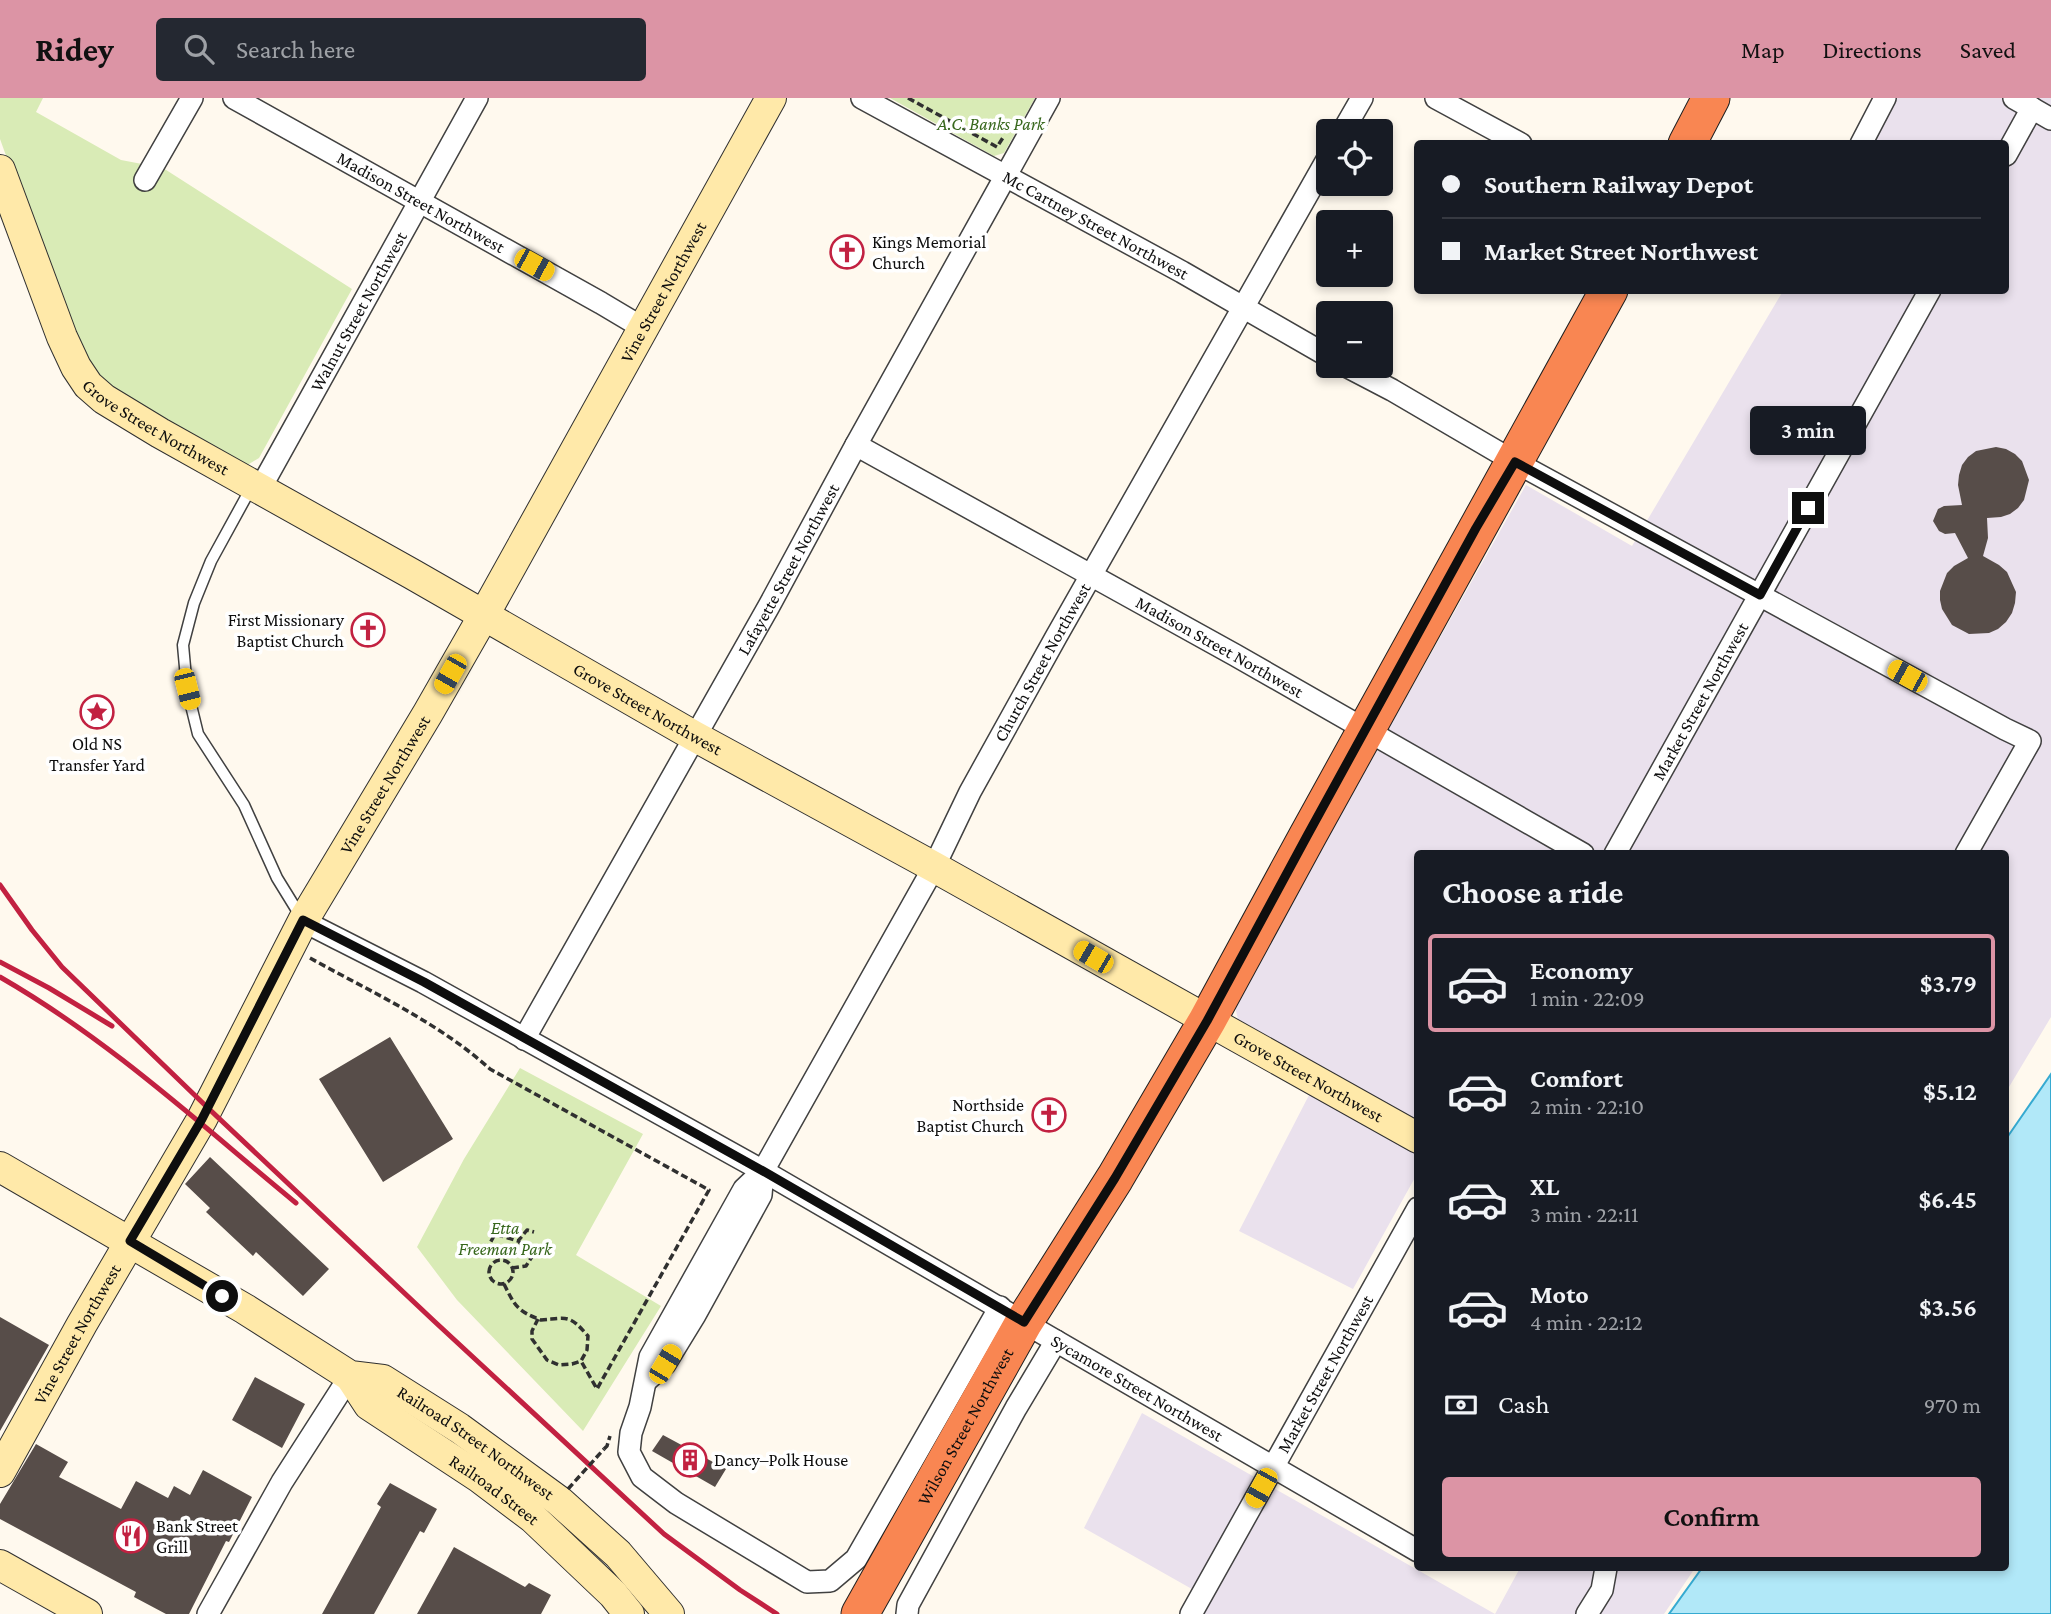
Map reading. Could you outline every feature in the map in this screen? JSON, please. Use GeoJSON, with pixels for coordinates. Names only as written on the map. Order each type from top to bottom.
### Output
{"type":"FeatureCollection","features":[{"type":"Feature","properties":{"kind":"highway"},"geometry":{"type":"LineString","coordinates":[[1689,140],[1711,98]]}},
{"type":"Feature","properties":{"kind":"highway","name":"Wilson Street Northwest"},"geometry":{"type":"LineString","coordinates":[[860,1614],[1012,1315],[1115,1178],[1207,1021],[1607,294]]}},
{"type":"Feature","properties":{"kind":"street"},"geometry":{"type":"LineString","coordinates":[[145,180],[192,98]]}},
{"type":"Feature","properties":{"kind":"street","name":"Madison Street Northwest"},"geometry":{"type":"LineString","coordinates":[[234,98],[643,328]]}},
{"type":"Feature","properties":{"kind":"street","name":"Walnut Street Northwest"},"geometry":{"type":"LineString","coordinates":[[256,487],[421,201],[477,98]]}},
{"type":"Feature","properties":{"kind":"street","name":"Vine Street Northwest"},"geometry":{"type":"LineString","coordinates":[[0,1472],[202,1119],[303,920],[484,615],[771,98]]}},
{"type":"Feature","properties":{"kind":"street","name":"Mc Cartney Street Northwest"},"geometry":{"type":"LineString","coordinates":[[862,98],[1316,349]]}},
{"type":"Feature","properties":{"kind":"street","name":"Lafayette Street Northwest"},"geometry":{"type":"LineString","coordinates":[[524,1039],[769,606],[1049,98]]}},
{"type":"Feature","properties":{"kind":"street"},"geometry":{"type":"LineString","coordinates":[[1350,119],[1362,98]]}},
{"type":"Feature","properties":{"kind":"street"},"geometry":{"type":"LineString","coordinates":[[1436,98],[1514,140]]}},
{"type":"Feature","properties":{"kind":"street"},"geometry":{"type":"LineString","coordinates":[[1863,140],[1885,98]]}},
{"type":"Feature","properties":{"kind":"street"},"geometry":{"type":"LineString","coordinates":[[2009,146],[2023,103],[2051,119]]}},
{"type":"Feature","properties":{"kind":"street","name":"Grove Street Northwest"},"geometry":{"type":"LineString","coordinates":[[0,170],[62,337],[88,385],[104,399],[694,736],[1414,1136]]}},
{"type":"Feature","properties":{"kind":"street","name":"Church Street Northwest"},"geometry":{"type":"LineString","coordinates":[[1012,1315],[856,1559],[830,1581],[807,1582],[677,1503],[642,1477],[629,1452],[631,1433],[647,1380],[650,1357],[744,1189],[763,1171],[934,867],[970,793],[1316,179]]}},
{"type":"Feature","properties":{"kind":"street","name":"Market Street Northwest"},"geometry":{"type":"LineString","coordinates":[[1617,850],[1928,294]]}},
{"type":"Feature","properties":{"kind":"street"},"geometry":{"type":"LineString","coordinates":[[1369,378],[1515,462],[2030,741],[1968,850]]}},
{"type":"Feature","properties":{"kind":"street","name":"Madison Street Northwest"},"geometry":{"type":"LineString","coordinates":[[856,445],[1576,850]]}},
{"type":"Feature","properties":{"kind":"street","name":"Sycamore Street Northwest"},"geometry":{"type":"LineString","coordinates":[[303,920],[424,982],[763,1171],[1414,1548]]}},
{"type":"Feature","properties":{"kind":"street","name":"Railroad Street Northwest"},"geometry":{"type":"LineString","coordinates":[[0,1167],[245,1309],[350,1376],[383,1380],[458,1428],[559,1501],[618,1554],[669,1614]]}},
{"type":"Feature","properties":{"kind":"street","name":"Market Street Northwest"},"geometry":{"type":"LineString","coordinates":[[1191,1614],[1414,1215]]}},
{"type":"Feature","properties":{"kind":"street"},"geometry":{"type":"LineString","coordinates":[[907,1614],[908,1605],[1016,1408],[1056,1341]]}},
{"type":"Feature","properties":{"kind":"street"},"geometry":{"type":"LineString","coordinates":[[208,1614],[282,1482],[350,1376]]}},
{"type":"Feature","properties":{"kind":"street","name":"Railroad Street"},"geometry":{"type":"LineString","coordinates":[[350,1376],[369,1405],[480,1478],[533,1518],[614,1594],[629,1614]]}},
{"type":"Feature","properties":{"kind":"street"},"geometry":{"type":"LineString","coordinates":[[0,1564],[87,1614]]}},
{"type":"Feature","properties":{"kind":"street"},"geometry":{"type":"LineString","coordinates":[[1587,1614],[1602,1590],[1605,1571]]}},
{"type":"Feature","properties":{"kind":"lane"},"geometry":{"type":"LineString","coordinates":[[256,487],[234,517],[211,561],[194,603],[183,645],[187,689],[198,734],[244,804],[277,878],[303,920]]}},
{"type":"Feature","properties":{"kind":"path"},"geometry":{"type":"LineString","coordinates":[[908,98],[997,147],[1010,127]]}},
{"type":"Feature","properties":{"kind":"path"},"geometry":{"type":"LineString","coordinates":[[290,947],[439,1031],[490,1069],[709,1190],[597,1389],[581,1361]]}},
{"type":"Feature","properties":{"kind":"path"},"geometry":{"type":"LineString","coordinates":[[518,1241],[527,1230],[534,1232]]}},
{"type":"Feature","properties":{"kind":"path"},"geometry":{"type":"LineString","coordinates":[[484,1245],[488,1247],[495,1234],[518,1241],[533,1255],[526,1266],[512,1268]]}},
{"type":"Feature","properties":{"kind":"path"},"geometry":{"type":"LineString","coordinates":[[503,1261],[512,1268],[512,1278],[504,1284],[498,1284],[492,1279],[491,1268],[495,1262],[503,1261]]}},
{"type":"Feature","properties":{"kind":"path"},"geometry":{"type":"LineString","coordinates":[[504,1284],[513,1303],[525,1314],[538,1319],[565,1318],[576,1322],[588,1336],[587,1350],[581,1361],[559,1365],[547,1360],[532,1339],[532,1331],[538,1319]]}},
{"type":"Feature","properties":{"kind":"path"},"geometry":{"type":"LineString","coordinates":[[568,1489],[604,1450]]}},
{"type":"Feature","properties":{"kind":"shaded area"},"geometry":{"type":"Polygon","coordinates":[[[1896,98],[2051,98],[2051,1017],[2009,1087],[2009,850],[1414,850],[1414,1179],[1353,1289],[1239,1231],[1323,1068],[1238,1019],[1234,1003],[1526,485],[1632,546],[1781,294],[2009,294],[2009,140],[1871,140],[1896,98]]]}},
{"type":"Feature","properties":{"kind":"shaded area"},"geometry":{"type":"Polygon","coordinates":[[[1142,1413],[1414,1568],[1414,1571],[1419,1571],[1495,1614],[1197,1614],[1206,1597],[1084,1528],[1142,1413]]]}},
{"type":"Feature","properties":{"kind":"shaded area"},"geometry":{"type":"Polygon","coordinates":[[[1518,1571],[1693,1571],[1664,1614],[1495,1614],[1518,1571]]]}},
{"type":"Feature","properties":{"kind":"green space"},"geometry":{"type":"Polygon","coordinates":[[[0,98],[43,98],[36,112],[121,160],[163,168],[352,289],[259,458],[244,467],[114,392],[80,360],[0,139],[0,98]]]}},
{"type":"Feature","properties":{"kind":"green space","name":"A.C. Banks Park"},"geometry":{"type":"Polygon","coordinates":[[[890,98],[1035,98],[1004,153],[994,156],[890,98]]]}},
{"type":"Feature","properties":{"kind":"green space","name":"Etta Freeman Park"},"geometry":{"type":"Polygon","coordinates":[[[520,1068],[643,1134],[576,1255],[661,1306],[583,1431],[457,1300],[417,1247],[464,1159],[520,1068]]]}},
{"type":"Feature","properties":{"kind":"water"},"geometry":{"type":"Polygon","coordinates":[[[2051,1074],[2051,1614],[1669,1614],[1700,1571],[2009,1571],[2009,1135],[2051,1074]]]}},
{"type":"Feature","properties":{"kind":"building"},"geometry":{"type":"Polygon","coordinates":[[[1996,447],[2006,449],[2022,461],[2029,480],[2024,500],[2018,508],[2001,517],[1987,518],[1988,538],[1983,556],[2007,572],[2016,592],[2015,603],[2012,613],[1998,629],[1989,633],[1969,634],[1952,625],[1940,600],[1940,591],[1947,573],[1968,558],[1955,533],[1945,534],[1939,531],[1933,521],[1938,509],[1962,505],[1959,475],[1968,457],[1976,451],[1996,447]]]}},
{"type":"Feature","properties":{"kind":"building"},"geometry":{"type":"Polygon","coordinates":[[[390,1037],[453,1139],[383,1182],[319,1079],[390,1037]]]}},
{"type":"Feature","properties":{"kind":"building"},"geometry":{"type":"Polygon","coordinates":[[[210,1157],[329,1269],[303,1296],[256,1252],[253,1256],[206,1212],[210,1208],[185,1184],[210,1157]]]}},
{"type":"Feature","properties":{"kind":"building"},"geometry":{"type":"Polygon","coordinates":[[[0,1317],[49,1345],[0,1431],[0,1317]]]}},
{"type":"Feature","properties":{"kind":"building"},"geometry":{"type":"Polygon","coordinates":[[[255,1377],[305,1404],[282,1448],[232,1420],[255,1377]]]}},
{"type":"Feature","properties":{"kind":"building","name":"Dancy–Polk House"},"geometry":{"type":"Polygon","coordinates":[[[663,1435],[726,1469],[715,1487],[652,1451],[663,1435]]]}},
{"type":"Feature","properties":{"kind":"building"},"geometry":{"type":"Polygon","coordinates":[[[36,1444],[68,1462],[59,1477],[121,1509],[136,1481],[168,1498],[174,1486],[190,1495],[203,1470],[252,1497],[189,1614],[166,1614],[134,1597],[136,1592],[0,1519],[0,1504],[36,1444]]]}},
{"type":"Feature","properties":{"kind":"building"},"geometry":{"type":"Polygon","coordinates":[[[390,1483],[437,1509],[424,1533],[420,1531],[374,1614],[322,1614],[381,1507],[377,1504],[390,1483]]]}},
{"type":"Feature","properties":{"kind":"building"},"geometry":{"type":"Polygon","coordinates":[[[454,1547],[525,1587],[529,1583],[551,1595],[541,1614],[417,1614],[454,1547]]]}},
{"type":"Feature","properties":{"kind":"railway"},"geometry":{"type":"LineString","coordinates":[[0,885],[62,967],[434,1321],[664,1534],[777,1614]]}},
{"type":"Feature","properties":{"kind":"railway"},"geometry":{"type":"LineString","coordinates":[[0,962],[112,1026]]}},
{"type":"Feature","properties":{"kind":"railway"},"geometry":{"type":"LineString","coordinates":[[0,977],[40,1001],[116,1055],[296,1203]]}},
{"type":"Feature","properties":{"kind":"place","name":"Kings Memorial Church"},"geometry":{"type":"Point","coordinates":[847,252]}},
{"type":"Feature","properties":{"kind":"place","name":"First Missionary Baptist Church"},"geometry":{"type":"Point","coordinates":[368,630]}},
{"type":"Feature","properties":{"kind":"place","name":"Old NS Transfer Yard"},"geometry":{"type":"Point","coordinates":[97,712]}},
{"type":"Feature","properties":{"kind":"place","name":"Northside Baptist Church"},"geometry":{"type":"Point","coordinates":[1049,1115]}},
{"type":"Feature","properties":{"kind":"place","name":"Dancy–Polk House"},"geometry":{"type":"Point","coordinates":[690,1460]}},
{"type":"Feature","properties":{"kind":"place","name":"Bank Street Grill"},"geometry":{"type":"Point","coordinates":[131,1536]}},
{"type":"Feature","properties":{"kind":"route"},"geometry":{"type":"LineString","coordinates":[[222,1296],[130,1241],[202,1119],[303,920],[424,982],[763,1171],[1024,1322],[1115,1178],[1207,1021],[1476,528],[1515,462],[1760,595],[1808,508]]}}]}
